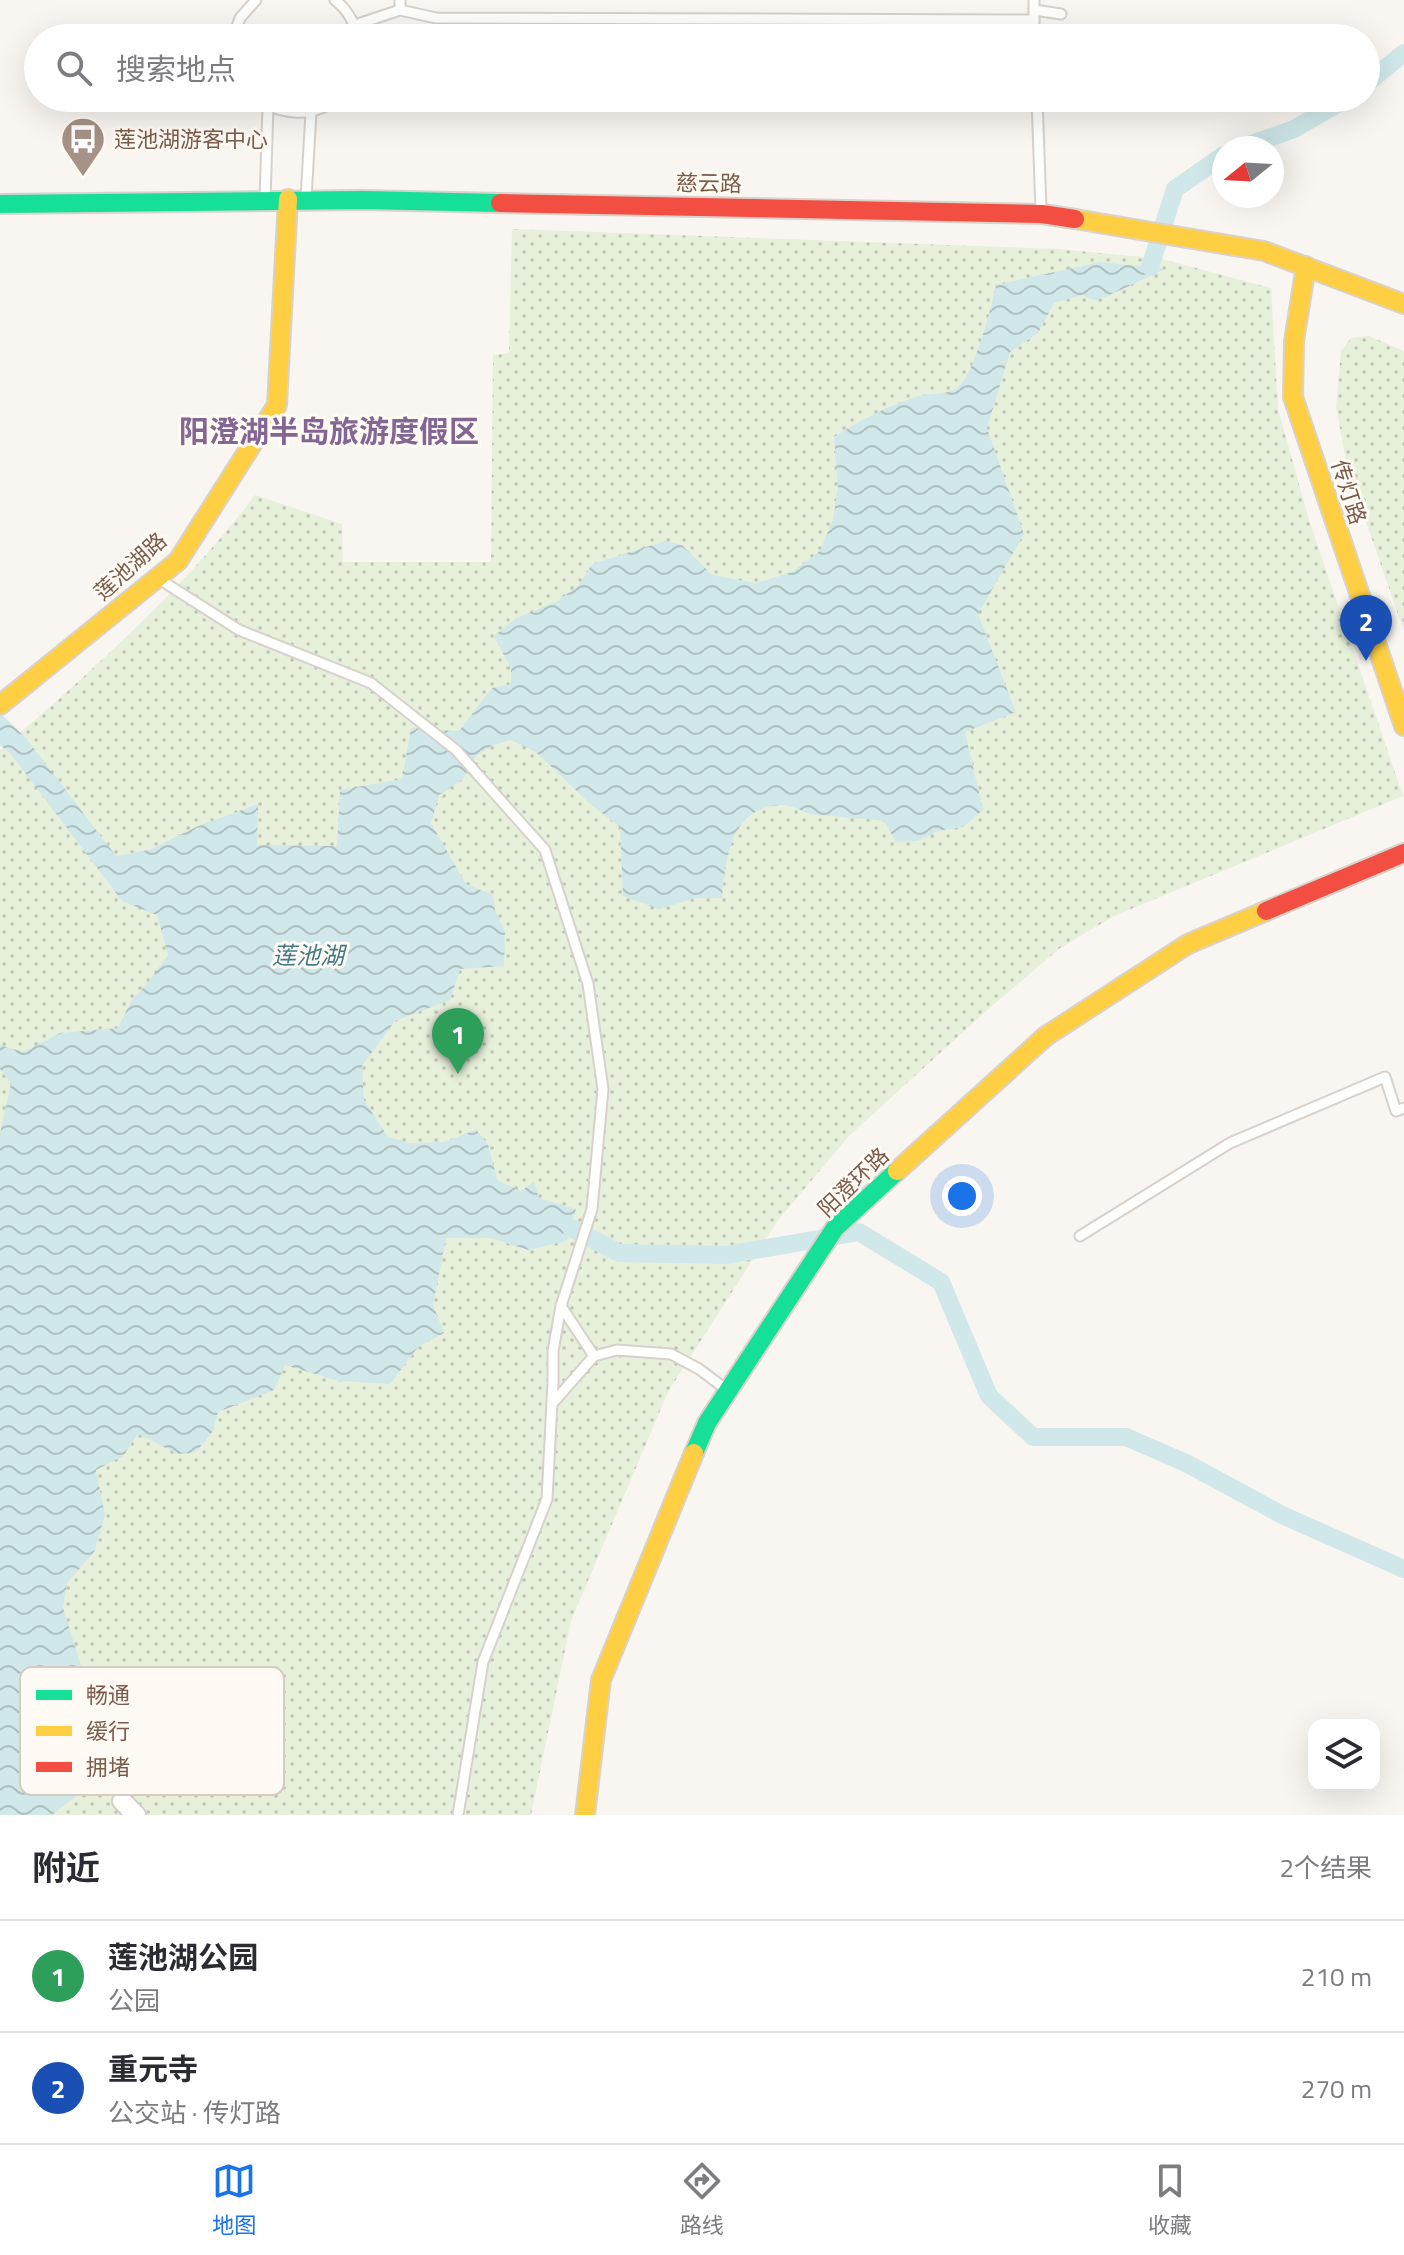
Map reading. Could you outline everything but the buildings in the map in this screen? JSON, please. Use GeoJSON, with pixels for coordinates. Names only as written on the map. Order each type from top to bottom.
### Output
{"type":"FeatureCollection","features":[{"type":"Feature","properties":{"kind":"street","name":"慈云路"},"geometry":{"type":"LineString","coordinates":[[0,204],[297,199],[1042,214],[1264,251],[1404,304]]}},
{"type":"Feature","properties":{"kind":"street","name":"莲池湖路"},"geometry":{"type":"LineString","coordinates":[[0,705],[178,561],[277,405],[297,199]]}},
{"type":"Feature","properties":{"kind":"street","name":"传灯路"},"geometry":{"type":"LineString","coordinates":[[1306,266],[1294,341],[1293,397],[1404,726]]}},
{"type":"Feature","properties":{"kind":"street","name":"阳澄环路"},"geometry":{"type":"LineString","coordinates":[[585,1815],[601,1680],[707,1423],[835,1228],[1046,1036],[1188,944],[1404,853]]}},
{"type":"Feature","properties":{"kind":"street"},"geometry":{"type":"LineString","coordinates":[[122,1801],[136,1815]]}},
{"type":"Feature","properties":{"kind":"lane"},"geometry":{"type":"LineString","coordinates":[[238,24],[256,0]]}},
{"type":"Feature","properties":{"kind":"lane"},"geometry":{"type":"LineString","coordinates":[[335,0],[344,7],[354,24]]}},
{"type":"Feature","properties":{"kind":"lane"},"geometry":{"type":"LineString","coordinates":[[357,24],[400,5],[436,18],[1034,10],[1061,14]]}},
{"type":"Feature","properties":{"kind":"lane"},"geometry":{"type":"LineString","coordinates":[[265,199],[268,112]]}},
{"type":"Feature","properties":{"kind":"lane"},"geometry":{"type":"LineString","coordinates":[[286,112],[311,112],[297,199]]}},
{"type":"Feature","properties":{"kind":"lane"},"geometry":{"type":"LineString","coordinates":[[1038,112],[1042,214]]}},
{"type":"Feature","properties":{"kind":"lane"},"geometry":{"type":"LineString","coordinates":[[156,578],[239,630],[371,683],[456,750],[545,850],[588,984],[603,1089],[592,1209],[561,1306],[553,1351],[547,1499],[483,1662],[458,1815]]}},
{"type":"Feature","properties":{"kind":"lane"},"geometry":{"type":"LineString","coordinates":[[1080,1236],[1230,1143],[1385,1077],[1396,1111],[1404,1108]]}},
{"type":"Feature","properties":{"kind":"lane"},"geometry":{"type":"LineString","coordinates":[[561,1306],[594,1356]]}},
{"type":"Feature","properties":{"kind":"lane"},"geometry":{"type":"LineString","coordinates":[[552,1404],[594,1356],[617,1350],[671,1354],[699,1369],[728,1391]]}},
{"type":"Feature","properties":{"kind":"green space"},"geometry":{"type":"Polygon","coordinates":[[[512,229],[1059,249],[1162,259],[1271,288],[1278,409],[1309,520],[1403,796],[1114,916],[1060,948],[849,1136],[778,1220],[668,1392],[571,1621],[531,1815],[0,1815],[0,750],[101,661],[167,597],[228,530],[255,495],[342,524],[343,562],[491,562],[493,355],[509,353],[512,229]]]}},
{"type":"Feature","properties":{"kind":"green space"},"geometry":{"type":"Polygon","coordinates":[[[1369,336],[1404,351],[1404,632],[1347,466],[1336,407],[1341,351],[1351,338],[1369,336]]]}},
{"type":"Feature","properties":{"kind":"water","name":"莲池湖"},"geometry":{"type":"Polygon","coordinates":[[[1100,262],[1165,269],[1099,299],[1083,295],[1054,303],[1038,333],[1010,352],[987,428],[1024,534],[978,614],[1016,712],[965,732],[983,810],[963,827],[938,831],[918,841],[896,842],[884,821],[816,815],[785,805],[764,808],[741,825],[734,838],[722,898],[696,898],[659,909],[623,896],[620,827],[589,803],[536,752],[510,740],[491,746],[476,756],[463,779],[439,795],[431,823],[466,884],[493,895],[495,910],[505,931],[504,966],[460,969],[450,1000],[395,1021],[362,1066],[364,1100],[388,1137],[410,1143],[444,1142],[476,1130],[488,1144],[497,1180],[521,1191],[534,1182],[539,1198],[576,1209],[567,1241],[528,1250],[491,1238],[446,1238],[433,1305],[444,1333],[418,1347],[390,1384],[339,1381],[285,1365],[274,1390],[218,1412],[213,1431],[196,1452],[178,1454],[138,1434],[123,1456],[96,1470],[105,1515],[94,1552],[67,1583],[63,1608],[81,1667],[20,1667],[20,1795],[78,1795],[52,1815],[0,1815],[0,1133],[11,1083],[0,1069],[0,1045],[23,1052],[60,1033],[118,1028],[131,1001],[168,955],[157,915],[122,901],[10,753],[0,745],[0,713],[26,738],[116,856],[149,850],[196,827],[258,804],[257,845],[337,846],[340,790],[402,779],[411,728],[459,731],[492,688],[511,684],[511,669],[494,636],[516,618],[556,602],[579,585],[592,564],[665,541],[682,545],[712,575],[756,583],[792,572],[820,551],[833,519],[838,487],[834,437],[897,404],[956,389],[975,357],[996,285],[1100,262]]]}},
{"type":"Feature","properties":{"kind":"waterway"},"geometry":{"type":"LineString","coordinates":[[1380,73],[1404,53]]}},
{"type":"Feature","properties":{"kind":"waterway"},"geometry":{"type":"LineString","coordinates":[[1274,136],[1324,112]]}},
{"type":"Feature","properties":{"kind":"waterway"},"geometry":{"type":"LineString","coordinates":[[1150,267],[1175,189],[1212,163]]}},
{"type":"Feature","properties":{"kind":"waterway"},"geometry":{"type":"LineString","coordinates":[[571,1228],[619,1253],[726,1255],[859,1232],[941,1282],[989,1396],[1033,1437],[1126,1437],[1186,1463],[1282,1515],[1404,1569]]}},
{"type":"Feature","properties":{"kind":"traffic: fast"},"geometry":{"type":"LineString","coordinates":[[0,204],[363,200],[500,203]]}},
{"type":"Feature","properties":{"kind":"traffic: fast"},"geometry":{"type":"LineString","coordinates":[[694,1453],[707,1423],[835,1228],[897,1171]]}},
{"type":"Feature","properties":{"kind":"traffic: slow"},"geometry":{"type":"LineString","coordinates":[[0,705],[178,561],[277,405],[288,199]]}},
{"type":"Feature","properties":{"kind":"traffic: slow"},"geometry":{"type":"LineString","coordinates":[[1075,219],[1264,251],[1404,304]]}},
{"type":"Feature","properties":{"kind":"traffic: slow"},"geometry":{"type":"LineString","coordinates":[[1306,266],[1294,341],[1293,397],[1404,726]]}},
{"type":"Feature","properties":{"kind":"traffic: slow"},"geometry":{"type":"LineString","coordinates":[[897,1171],[1046,1036],[1188,944],[1266,911]]}},
{"type":"Feature","properties":{"kind":"traffic: slow"},"geometry":{"type":"LineString","coordinates":[[585,1815],[601,1680],[694,1453]]}},
{"type":"Feature","properties":{"kind":"traffic: jam"},"geometry":{"type":"LineString","coordinates":[[500,203],[1042,214],[1075,219]]}},
{"type":"Feature","properties":{"kind":"traffic: jam"},"geometry":{"type":"LineString","coordinates":[[1266,911],[1404,853]]}},
{"type":"Feature","properties":{"kind":"place","name":"莲池湖游客中心"},"geometry":{"type":"Point","coordinates":[83,178]}},
{"type":"Feature","properties":{"kind":"place","name":"重元寺"},"geometry":{"type":"Point","coordinates":[1366,661]}},
{"type":"Feature","properties":{"kind":"place","name":"莲池湖公园"},"geometry":{"type":"Point","coordinates":[458,1074]}},
{"type":"Feature","properties":{"kind":"district","name":"阳澄湖半岛旅游度假区"},"geometry":{"type":"Point","coordinates":[329,431]}}]}
